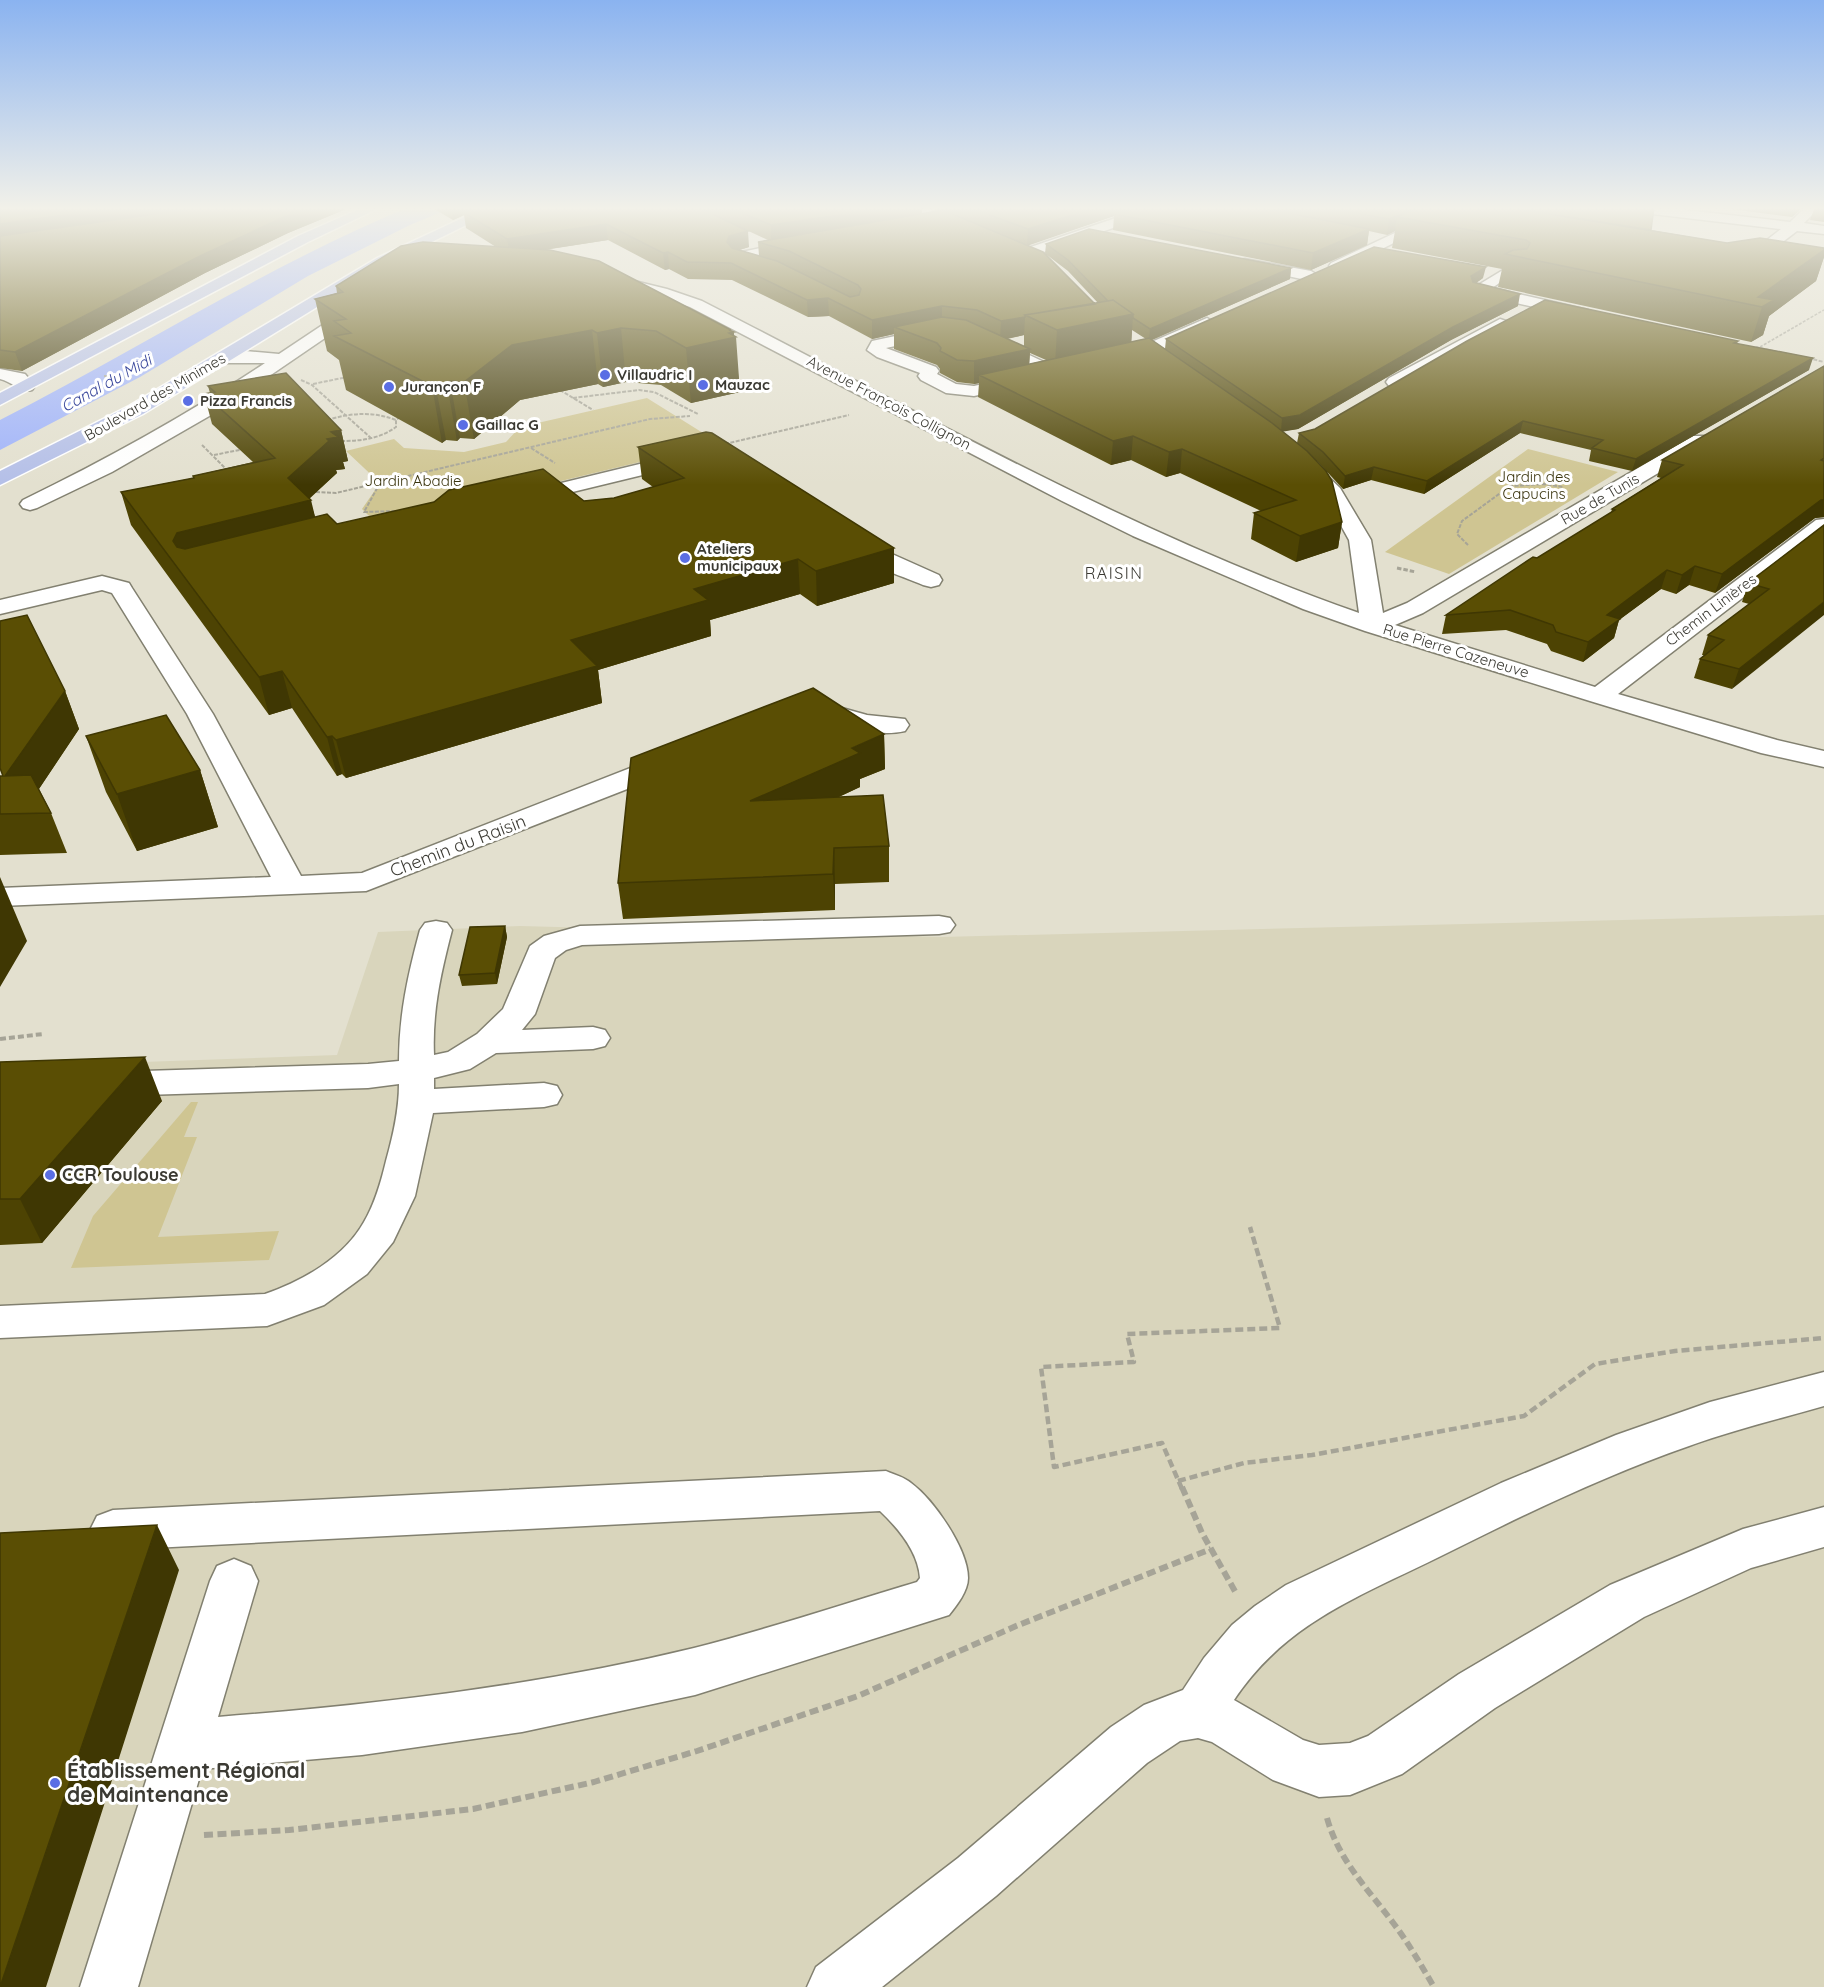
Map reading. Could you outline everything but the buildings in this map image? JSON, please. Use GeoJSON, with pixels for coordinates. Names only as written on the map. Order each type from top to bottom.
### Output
{"type":"FeatureCollection","features":[{"type":"Feature","properties":{"kind":"main road"},"geometry":{"type":"LineString","coordinates":[[0,400],[189,300]]}},
{"type":"Feature","properties":{"kind":"main road","name":"Boulevard des Minimes"},"geometry":{"type":"LineString","coordinates":[[0,479],[136,410],[223,359],[316,300]]}},
{"type":"Feature","properties":{"kind":"street"},"geometry":{"type":"LineString","coordinates":[[30,504],[105,468],[171,430],[370,300]]}},
{"type":"Feature","properties":{"kind":"street","name":"Avenue François Collignon"},"geometry":{"type":"LineString","coordinates":[[682,300],[696,304],[1097,510],[1294,597],[1373,626]]}},
{"type":"Feature","properties":{"kind":"street"},"geometry":{"type":"LineString","coordinates":[[1520,300],[1595,316]]}},
{"type":"Feature","properties":{"kind":"street"},"geometry":{"type":"LineString","coordinates":[[667,311],[696,304]]}},
{"type":"Feature","properties":{"kind":"street"},"geometry":{"type":"LineString","coordinates":[[1376,393],[1538,304]]}},
{"type":"Feature","properties":{"kind":"street"},"geometry":{"type":"LineString","coordinates":[[1126,358],[1151,355],[1218,318]]}},
{"type":"Feature","properties":{"kind":"street"},"geometry":{"type":"LineString","coordinates":[[1053,373],[970,334],[942,331],[878,345],[876,350],[892,359],[911,362],[930,371],[927,376],[952,389],[974,391],[1074,369]]}},
{"type":"Feature","properties":{"kind":"street"},"geometry":{"type":"LineString","coordinates":[[1129,339],[1151,355]]}},
{"type":"Feature","properties":{"kind":"street"},"geometry":{"type":"LineString","coordinates":[[998,347],[1031,341]]}},
{"type":"Feature","properties":{"kind":"street"},"geometry":{"type":"LineString","coordinates":[[223,359],[233,363],[275,363]]}},
{"type":"Feature","properties":{"kind":"street"},"geometry":{"type":"LineString","coordinates":[[0,374],[19,378],[26,386]]}},
{"type":"Feature","properties":{"kind":"street","name":"Rue de Tunis"},"geometry":{"type":"LineString","coordinates":[[1373,626],[1415,608],[1714,433]]}},
{"type":"Feature","properties":{"kind":"street"},"geometry":{"type":"LineString","coordinates":[[499,504],[571,496],[600,480],[705,454]]}},
{"type":"Feature","properties":{"kind":"street","name":"Rue Pierre Cazeneuve"},"geometry":{"type":"LineString","coordinates":[[1294,455],[1333,492],[1360,540],[1373,626],[1771,747],[1824,759]]}},
{"type":"Feature","properties":{"kind":"street"},"geometry":{"type":"LineString","coordinates":[[600,480],[619,493]]}},
{"type":"Feature","properties":{"kind":"street","name":"Chemin Linières"},"geometry":{"type":"LineString","coordinates":[[1599,696],[1824,525]]}},
{"type":"Feature","properties":{"kind":"street"},"geometry":{"type":"LineString","coordinates":[[841,535],[871,554],[932,580]]}},
{"type":"Feature","properties":{"kind":"street"},"geometry":{"type":"LineString","coordinates":[[1,607],[102,583],[121,588],[200,714],[291,886]]}},
{"type":"Feature","properties":{"kind":"street"},"geometry":{"type":"LineString","coordinates":[[798,713],[816,709],[866,723],[896,725]]}},
{"type":"Feature","properties":{"kind":"street","name":"Chemin du Raisin"},"geometry":{"type":"LineString","coordinates":[[0,897],[366,882],[693,753]]}},
{"type":"Feature","properties":{"kind":"street"},"geometry":{"type":"LineString","coordinates":[[417,1086],[489,1042],[518,1014],[541,953],[555,943],[580,936],[939,925]]}},
{"type":"Feature","properties":{"kind":"street"},"geometry":{"type":"LineString","coordinates":[[0,1322],[267,1310],[310,1294],[353,1263],[379,1232],[396,1196],[410,1142],[417,1086],[416,1032],[422,982],[436,930]]}},
{"type":"Feature","properties":{"kind":"street"},"geometry":{"type":"LineString","coordinates":[[489,1042],[593,1038]]}},
{"type":"Feature","properties":{"kind":"street"},"geometry":{"type":"LineString","coordinates":[[81,1086],[340,1078],[544,1095]]}},
{"type":"Feature","properties":{"kind":"street"},"geometry":{"type":"LineString","coordinates":[[1198,1713],[1217,1679],[1243,1648],[1262,1630],[1300,1602],[1491,1508],[1639,1446],[1709,1420],[1824,1389]]}},
{"type":"Feature","properties":{"kind":"street"},"geometry":{"type":"LineString","coordinates":[[72,1532],[874,1491],[897,1495],[933,1545],[944,1571],[941,1588],[932,1599],[695,1671],[522,1708],[362,1730],[183,1745]]}},
{"type":"Feature","properties":{"kind":"street"},"geometry":{"type":"LineString","coordinates":[[836,1987],[977,1877],[1130,1745],[1162,1723],[1182,1715],[1198,1713],[1226,1722],[1291,1762],[1319,1771],[1350,1769],[1384,1756],[1477,1691],[1627,1601],[1743,1550],[1824,1527]]}},
{"type":"Feature","properties":{"kind":"street"},"geometry":{"type":"LineString","coordinates":[[109,1987],[234,1581]]}},
{"type":"Feature","properties":{"kind":"path"},"geometry":{"type":"LineString","coordinates":[[1760,347],[1824,310]]}},
{"type":"Feature","properties":{"kind":"path"},"geometry":{"type":"LineString","coordinates":[[1743,347],[1760,347],[1792,354]]}},
{"type":"Feature","properties":{"kind":"path"},"geometry":{"type":"LineString","coordinates":[[1803,357],[1824,362]]}},
{"type":"Feature","properties":{"kind":"path"},"geometry":{"type":"LineString","coordinates":[[275,363],[312,385],[372,439]]}},
{"type":"Feature","properties":{"kind":"path"},"geometry":{"type":"LineString","coordinates":[[100,376],[132,378]]}},
{"type":"Feature","properties":{"kind":"path"},"geometry":{"type":"LineString","coordinates":[[312,385],[348,376]]}},
{"type":"Feature","properties":{"kind":"path"},"geometry":{"type":"LineString","coordinates":[[332,380],[349,381]]}},
{"type":"Feature","properties":{"kind":"path"},"geometry":{"type":"LineString","coordinates":[[639,390],[643,386]]}},
{"type":"Feature","properties":{"kind":"path"},"geometry":{"type":"LineString","coordinates":[[560,390],[593,410]]}},
{"type":"Feature","properties":{"kind":"path"},"geometry":{"type":"LineString","coordinates":[[573,398],[639,390],[654,392],[698,414]]}},
{"type":"Feature","properties":{"kind":"path"},"geometry":{"type":"LineString","coordinates":[[339,441],[372,439],[388,433],[396,427],[396,420],[405,412]]}},
{"type":"Feature","properties":{"kind":"path"},"geometry":{"type":"LineString","coordinates":[[321,424],[345,415],[366,413],[385,415],[396,420]]}},
{"type":"Feature","properties":{"kind":"path"},"geometry":{"type":"LineString","coordinates":[[316,492],[336,493],[650,419],[690,416]]}},
{"type":"Feature","properties":{"kind":"path"},"geometry":{"type":"LineString","coordinates":[[171,430],[200,435],[205,439],[202,445],[230,473]]}},
{"type":"Feature","properties":{"kind":"path"},"geometry":{"type":"LineString","coordinates":[[604,430],[612,434]]}},
{"type":"Feature","properties":{"kind":"path"},"geometry":{"type":"LineString","coordinates":[[213,455],[253,447]]}},
{"type":"Feature","properties":{"kind":"path"},"geometry":{"type":"LineString","coordinates":[[531,447],[557,464]]}},
{"type":"Feature","properties":{"kind":"path"},"geometry":{"type":"LineString","coordinates":[[364,512],[380,483]]}},
{"type":"Feature","properties":{"kind":"path"},"geometry":{"type":"LineString","coordinates":[[1471,548],[1457,534],[1461,521],[1510,486],[1545,484],[1566,487]]}},
{"type":"Feature","properties":{"kind":"path"},"geometry":{"type":"LineString","coordinates":[[0,1039],[43,1034]]}},
{"type":"Feature","properties":{"kind":"path"},"geometry":{"type":"LineString","coordinates":[[1250,1227],[1280,1328],[1127,1334],[1134,1362],[1041,1367],[1054,1467],[1162,1443],[1194,1517],[1211,1549],[1238,1597],[1262,1630]]}},
{"type":"Feature","properties":{"kind":"path"},"geometry":{"type":"LineString","coordinates":[[1178,1481],[1244,1463],[1312,1455],[1524,1416],[1596,1364],[1675,1352],[1824,1338]]}},
{"type":"Feature","properties":{"kind":"path"},"geometry":{"type":"LineString","coordinates":[[156,1837],[289,1830],[473,1809],[594,1782],[720,1744],[858,1696],[1016,1626],[1211,1549]]}},
{"type":"Feature","properties":{"kind":"shaded area"},"geometry":{"type":"Polygon","coordinates":[[[1824,915],[1824,1987],[0,1987],[0,1067],[337,1055],[378,932],[520,926],[941,937],[1824,915]]]}},
{"type":"Feature","properties":{"kind":"green space","name":"Jardin Abadie"},"geometry":{"type":"Polygon","coordinates":[[[647,398],[719,443],[378,525],[362,509],[380,483],[346,451],[394,439],[404,448],[464,452],[506,442],[520,427],[647,398]]]}},
{"type":"Feature","properties":{"kind":"green space","name":"Jardin des Capucins"},"geometry":{"type":"Polygon","coordinates":[[[1528,449],[1618,472],[1449,574],[1385,552],[1528,449]]]}},
{"type":"Feature","properties":{"kind":"green space"},"geometry":{"type":"Polygon","coordinates":[[[191,1102],[198,1102],[184,1137],[197,1137],[158,1237],[279,1231],[269,1260],[71,1268],[93,1216],[191,1102]]]}},
{"type":"Feature","properties":{"kind":"water","name":"Canal du Midi"},"geometry":{"type":"Polygon","coordinates":[[[221,300],[269,300],[140,377],[0,450],[0,420],[221,300]]]}},
{"type":"Feature","properties":{"kind":"place","name":"Villaudric I"},"geometry":{"type":"Point","coordinates":[605,375]}},
{"type":"Feature","properties":{"kind":"place","name":"Mauzac"},"geometry":{"type":"Point","coordinates":[703,385]}},
{"type":"Feature","properties":{"kind":"place","name":"Jurançon F"},"geometry":{"type":"Point","coordinates":[389,387]}},
{"type":"Feature","properties":{"kind":"place","name":"Pizza Francis"},"geometry":{"type":"Point","coordinates":[188,401]}},
{"type":"Feature","properties":{"kind":"place","name":"Gaillac G"},"geometry":{"type":"Point","coordinates":[463,425]}},
{"type":"Feature","properties":{"kind":"place","name":"Ateliers municipaux"},"geometry":{"type":"Point","coordinates":[685,558]}},
{"type":"Feature","properties":{"kind":"place","name":"CCR Toulouse"},"geometry":{"type":"Point","coordinates":[50,1175]}},
{"type":"Feature","properties":{"kind":"place","name":"Établissement Régional de Maintenance"},"geometry":{"type":"Point","coordinates":[55,1783]}},
{"type":"Feature","properties":{"kind":"district","name":"RAISIN"},"geometry":{"type":"Point","coordinates":[1114,573]}}]}
